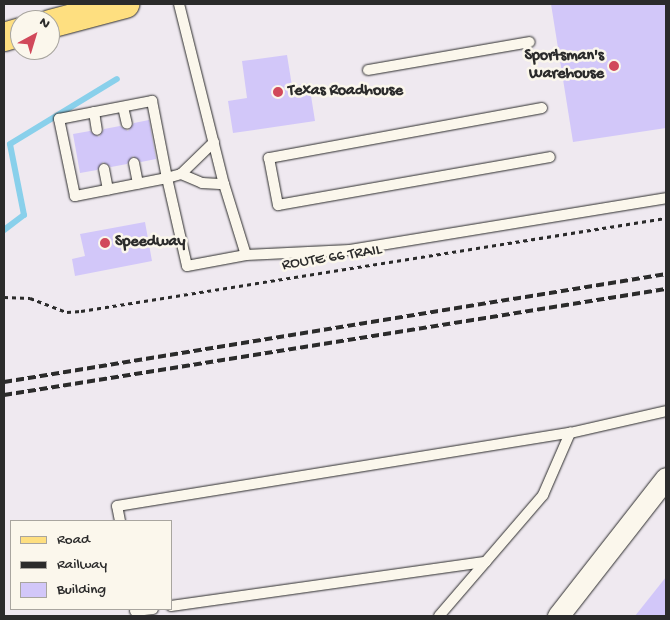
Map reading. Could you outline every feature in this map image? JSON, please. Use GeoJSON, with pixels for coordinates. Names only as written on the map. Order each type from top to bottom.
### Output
{"type":"FeatureCollection","features":[{"type":"Feature","properties":{"kind":"main road"},"geometry":{"type":"LineString","coordinates":[[60,21],[125,4]]}},
{"type":"Feature","properties":{"kind":"street"},"geometry":{"type":"LineString","coordinates":[[558,616],[666,478]]}},
{"type":"Feature","properties":{"kind":"lane"},"geometry":{"type":"LineString","coordinates":[[179,4],[224,184],[246,255]]}},
{"type":"Feature","properties":{"kind":"lane"},"geometry":{"type":"LineString","coordinates":[[368,70],[530,42]]}},
{"type":"Feature","properties":{"kind":"lane"},"geometry":{"type":"LineString","coordinates":[[214,142],[181,174],[167,178],[75,196],[59,119],[152,101],[167,178],[187,266],[246,255],[350,250],[666,198]]}},
{"type":"Feature","properties":{"kind":"lane"},"geometry":{"type":"LineString","coordinates":[[123,107],[127,124]]}},
{"type":"Feature","properties":{"kind":"lane"},"geometry":{"type":"LineString","coordinates":[[542,108],[269,158],[278,205],[550,157]]}},
{"type":"Feature","properties":{"kind":"lane"},"geometry":{"type":"LineString","coordinates":[[94,112],[97,130]]}},
{"type":"Feature","properties":{"kind":"lane"},"geometry":{"type":"LineString","coordinates":[[134,163],[138,184]]}},
{"type":"Feature","properties":{"kind":"lane"},"geometry":{"type":"LineString","coordinates":[[104,169],[108,190]]}},
{"type":"Feature","properties":{"kind":"lane"},"geometry":{"type":"LineString","coordinates":[[181,174],[202,183],[224,184]]}},
{"type":"Feature","properties":{"kind":"lane"},"geometry":{"type":"LineString","coordinates":[[120,520],[117,506],[570,433],[666,410]]}},
{"type":"Feature","properties":{"kind":"lane"},"geometry":{"type":"LineString","coordinates":[[439,616],[543,495],[570,433]]}},
{"type":"Feature","properties":{"kind":"lane"},"geometry":{"type":"LineString","coordinates":[[172,606],[486,562]]}},
{"type":"Feature","properties":{"kind":"path","name":"ROUTE 66 TRAIL"},"geometry":{"type":"LineString","coordinates":[[4,296],[30,298],[68,312],[81,311],[666,218]]}},
{"type":"Feature","properties":{"kind":"building","name":"Sportsman's Warehouse"},"geometry":{"type":"Polygon","coordinates":[[[551,4],[666,4],[666,128],[573,142],[551,4]]]}},
{"type":"Feature","properties":{"kind":"building","name":"Texas Roadhouse"},"geometry":{"type":"Polygon","coordinates":[[[287,55],[292,86],[309,83],[315,121],[233,133],[228,101],[247,98],[242,61],[287,55]]]}},
{"type":"Feature","properties":{"kind":"building"},"geometry":{"type":"Polygon","coordinates":[[[149,120],[156,159],[141,162],[133,156],[127,164],[111,167],[103,162],[97,170],[80,173],[73,134],[90,131],[99,137],[104,129],[120,126],[128,131],[134,123],[149,120]]]}},
{"type":"Feature","properties":{"kind":"building"},"geometry":{"type":"Polygon","coordinates":[[[145,222],[152,261],[75,276],[72,259],[85,256],[80,234],[145,222]]]}},
{"type":"Feature","properties":{"kind":"building"},"geometry":{"type":"Polygon","coordinates":[[[666,577],[666,616],[635,616],[666,577]]]}},
{"type":"Feature","properties":{"kind":"waterway"},"geometry":{"type":"LineString","coordinates":[[4,230],[24,215],[10,144],[117,79]]}},
{"type":"Feature","properties":{"kind":"railway"},"geometry":{"type":"LineString","coordinates":[[4,382],[666,274]]}},
{"type":"Feature","properties":{"kind":"railway"},"geometry":{"type":"LineString","coordinates":[[4,395],[666,289]]}},
{"type":"Feature","properties":{"kind":"place","name":"Sportsman's Warehouse"},"geometry":{"type":"Point","coordinates":[614,66]}},
{"type":"Feature","properties":{"kind":"place","name":"Texas Roadhouse"},"geometry":{"type":"Point","coordinates":[278,92]}},
{"type":"Feature","properties":{"kind":"place","name":"Speedway"},"geometry":{"type":"Point","coordinates":[105,243]}}]}
